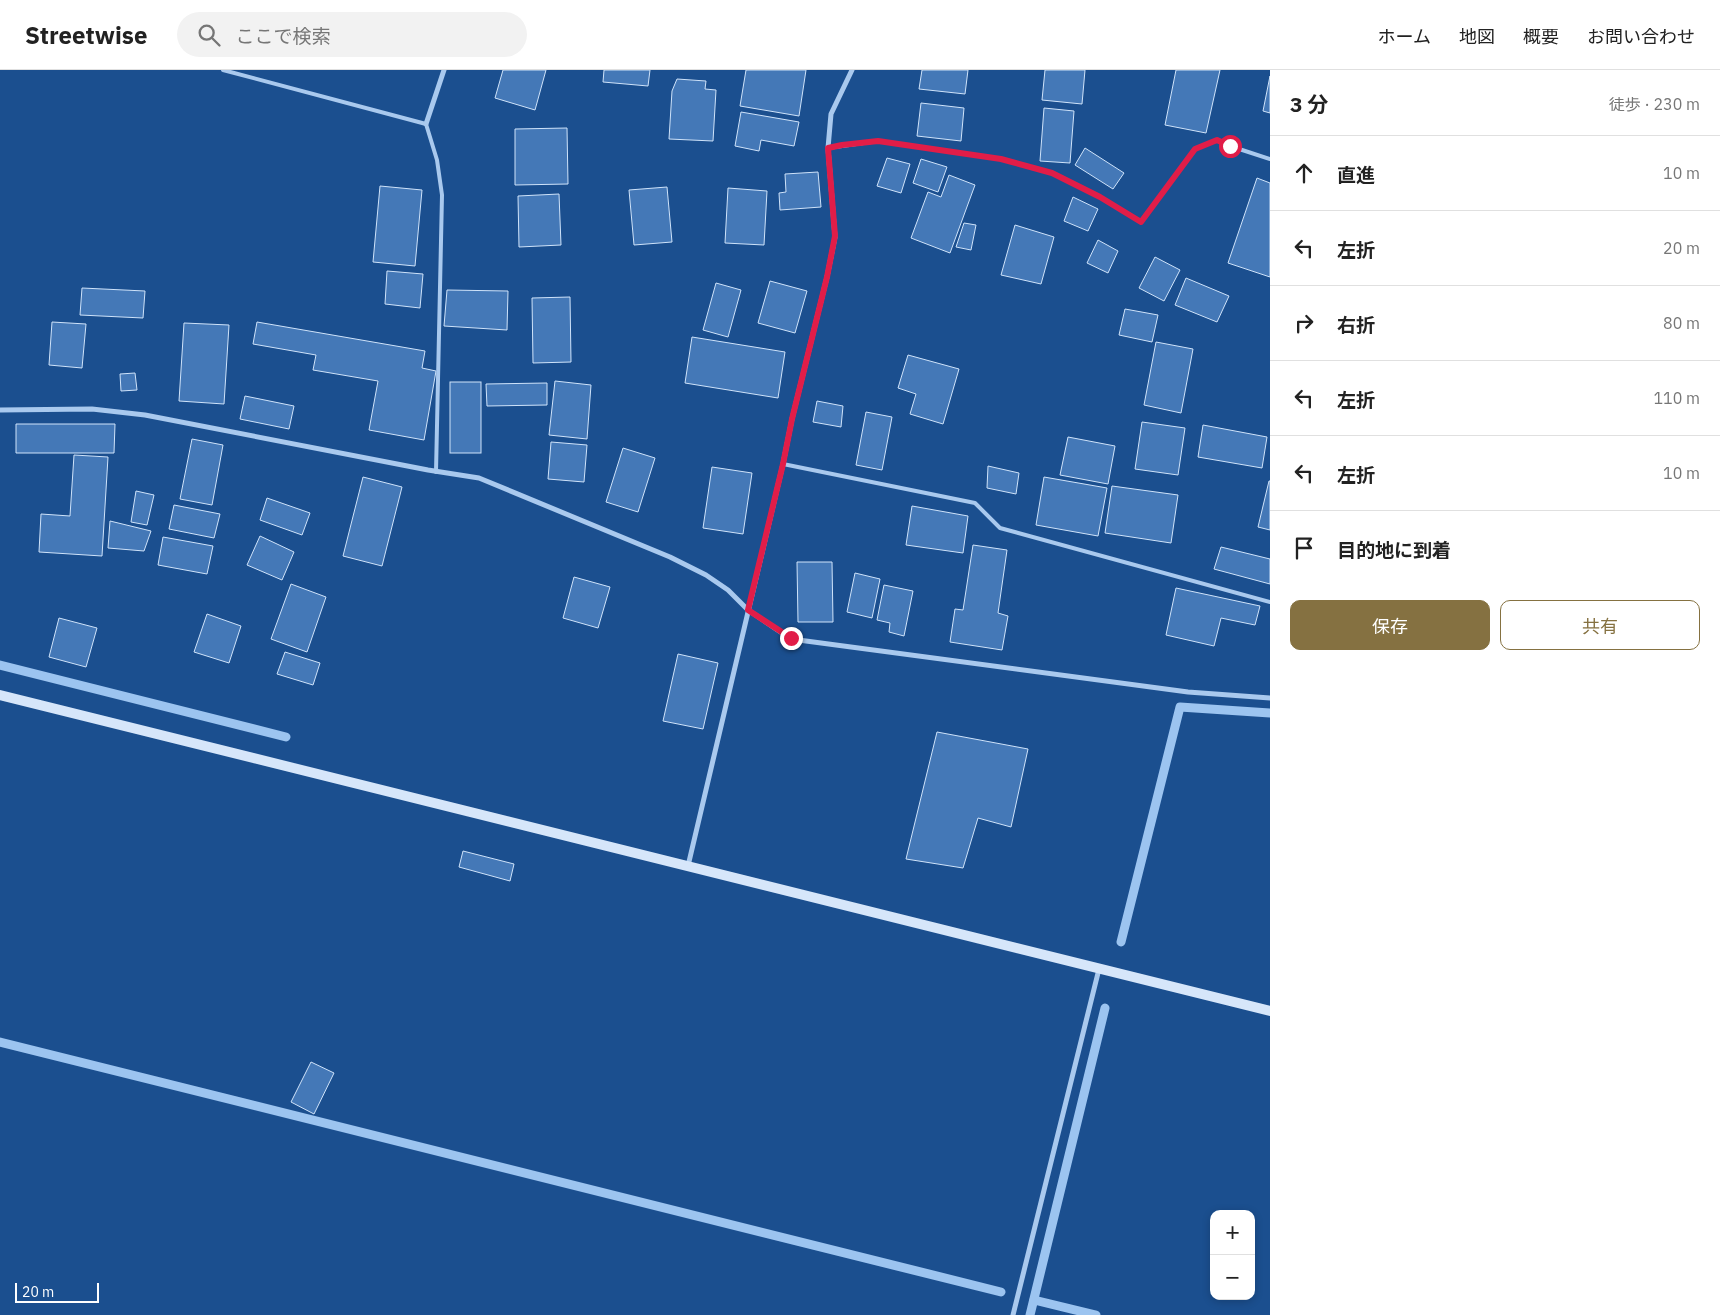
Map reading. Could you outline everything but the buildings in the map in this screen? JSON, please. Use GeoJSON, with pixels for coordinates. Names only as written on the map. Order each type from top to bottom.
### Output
{"type":"FeatureCollection","features":[{"type":"Feature","properties":{"kind":"street"},"geometry":{"type":"LineString","coordinates":[[426,124],[444,70]]}},
{"type":"Feature","properties":{"kind":"street"},"geometry":{"type":"LineString","coordinates":[[688,866],[827,277],[835,236],[828,148],[831,114],[852,70]]}},
{"type":"Feature","properties":{"kind":"street"},"geometry":{"type":"LineString","coordinates":[[0,410],[92,409],[144,415],[436,472],[479,478],[670,557],[706,575],[728,590],[748,610],[780,632],[791,638],[806,642],[1188,692],[1270,698]]}},
{"type":"Feature","properties":{"kind":"street"},"geometry":{"type":"LineString","coordinates":[[0,695],[1270,1011]]}},
{"type":"Feature","properties":{"kind":"street"},"geometry":{"type":"LineString","coordinates":[[1013,1315],[1099,968]]}},
{"type":"Feature","properties":{"kind":"lane"},"geometry":{"type":"LineString","coordinates":[[223,70],[426,124],[437,160],[442,195],[436,472]]}},
{"type":"Feature","properties":{"kind":"lane"},"geometry":{"type":"LineString","coordinates":[[828,148],[878,141],[1001,159],[1052,173],[1100,197],[1141,222],[1195,149],[1217,140],[1270,159]]}},
{"type":"Feature","properties":{"kind":"lane"},"geometry":{"type":"LineString","coordinates":[[783,464],[974,504],[1000,528],[1270,602]]}},
{"type":"Feature","properties":{"kind":"waterway"},"geometry":{"type":"LineString","coordinates":[[0,665],[286,737]]}},
{"type":"Feature","properties":{"kind":"waterway"},"geometry":{"type":"LineString","coordinates":[[1121,942],[1180,707],[1270,713]]}},
{"type":"Feature","properties":{"kind":"waterway"},"geometry":{"type":"LineString","coordinates":[[1030,1315],[1105,1008]]}},
{"type":"Feature","properties":{"kind":"waterway"},"geometry":{"type":"LineString","coordinates":[[0,1042],[1001,1292]]}},
{"type":"Feature","properties":{"kind":"waterway"},"geometry":{"type":"LineString","coordinates":[[1034,1300],[1096,1315]]}},
{"type":"Feature","properties":{"kind":"route"},"geometry":{"type":"LineString","coordinates":[[791,638],[748,610],[835,236],[828,148],[878,141],[1001,159],[1052,173],[1100,197],[1141,222],[1195,149],[1217,140],[1230,146]]}}]}
